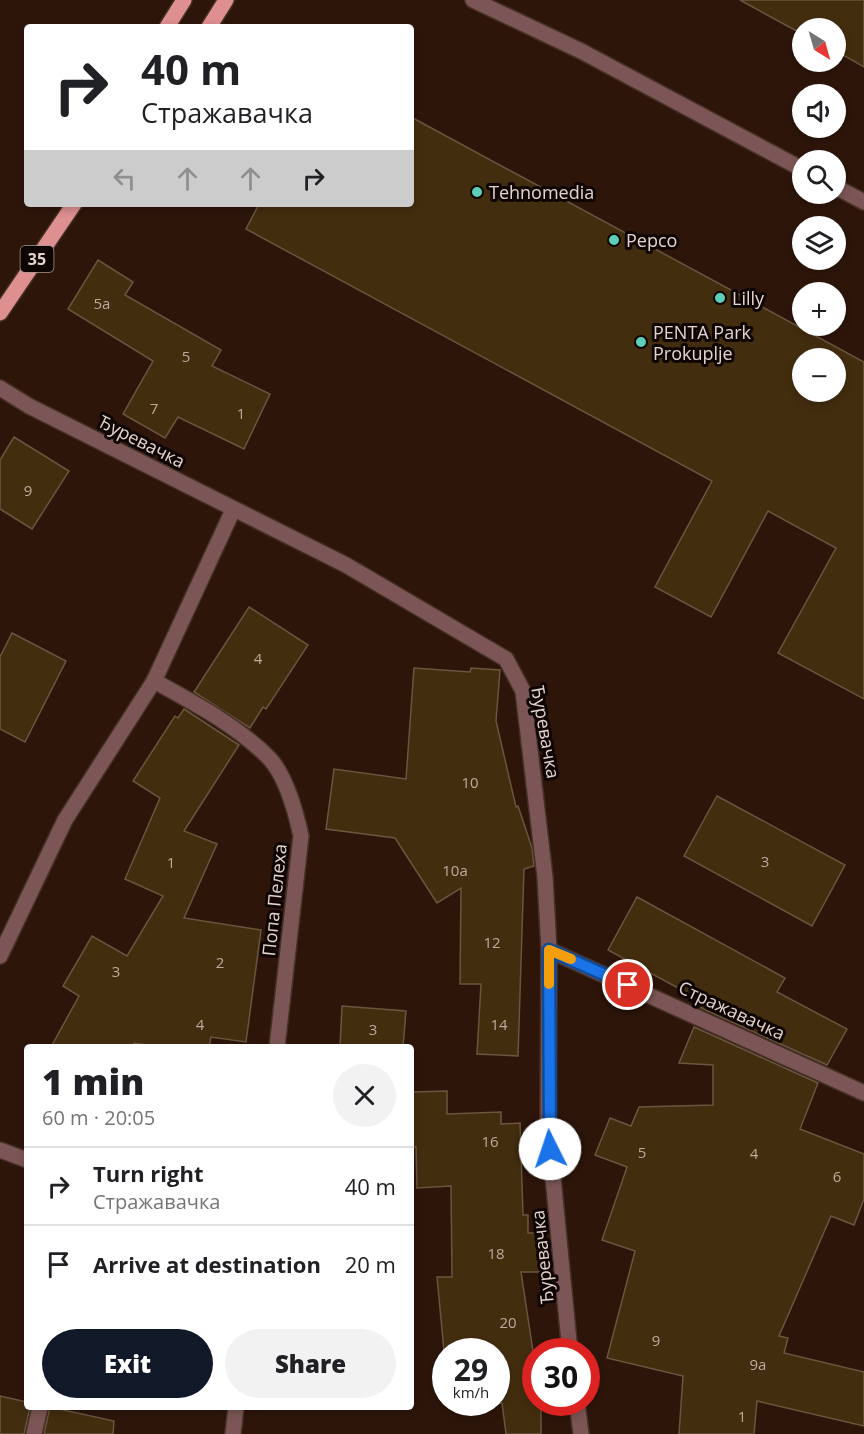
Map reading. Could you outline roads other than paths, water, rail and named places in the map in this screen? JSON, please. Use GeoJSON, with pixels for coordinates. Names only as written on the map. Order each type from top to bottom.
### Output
{"type":"FeatureCollection","features":[{"type":"Feature","properties":{"kind":"main road"},"geometry":{"type":"LineString","coordinates":[[169,24],[184,0]]}},
{"type":"Feature","properties":{"kind":"main road"},"geometry":{"type":"LineString","coordinates":[[211,24],[226,0]]}},
{"type":"Feature","properties":{"kind":"main road","name":"35"},"geometry":{"type":"LineString","coordinates":[[0,313],[72,207]]}},
{"type":"Feature","properties":{"kind":"street"},"geometry":{"type":"LineString","coordinates":[[473,0],[581,51],[792,164]]}},
{"type":"Feature","properties":{"kind":"street"},"geometry":{"type":"LineString","coordinates":[[846,192],[864,202]]}},
{"type":"Feature","properties":{"kind":"street","name":"Ђуревачка"},"geometry":{"type":"LineString","coordinates":[[0,388],[29,406],[346,565],[506,658],[523,691],[535,775],[549,950],[548,1126],[569,1338]]}},
{"type":"Feature","properties":{"kind":"street"},"geometry":{"type":"LineString","coordinates":[[0,956],[65,820],[154,681],[233,510]]}},
{"type":"Feature","properties":{"kind":"street","name":"Попа Пелеха"},"geometry":{"type":"LineString","coordinates":[[154,681],[228,724],[271,761],[296,809],[301,836],[277,1044]]}},
{"type":"Feature","properties":{"kind":"street","name":"Стражавачка"},"geometry":{"type":"LineString","coordinates":[[549,950],[864,1093]]}},
{"type":"Feature","properties":{"kind":"street"},"geometry":{"type":"LineString","coordinates":[[0,1150],[24,1159]]}},
{"type":"Feature","properties":{"kind":"street"},"geometry":{"type":"LineString","coordinates":[[34,1434],[39,1410]]}},
{"type":"Feature","properties":{"kind":"street"},"geometry":{"type":"LineString","coordinates":[[233,1434],[236,1410]]}},
{"type":"Feature","properties":{"kind":"street"},"geometry":{"type":"LineString","coordinates":[[579,1416],[581,1434]]}},
{"type":"Feature","properties":{"kind":"place","name":"Tehnomedia"},"geometry":{"type":"Point","coordinates":[477,192]}},
{"type":"Feature","properties":{"kind":"place","name":"Pepco"},"geometry":{"type":"Point","coordinates":[614,240]}},
{"type":"Feature","properties":{"kind":"place","name":"Lilly"},"geometry":{"type":"Point","coordinates":[720,298]}},
{"type":"Feature","properties":{"kind":"place","name":"PENTA Park Prokuplje"},"geometry":{"type":"Point","coordinates":[641,342]}}]}
